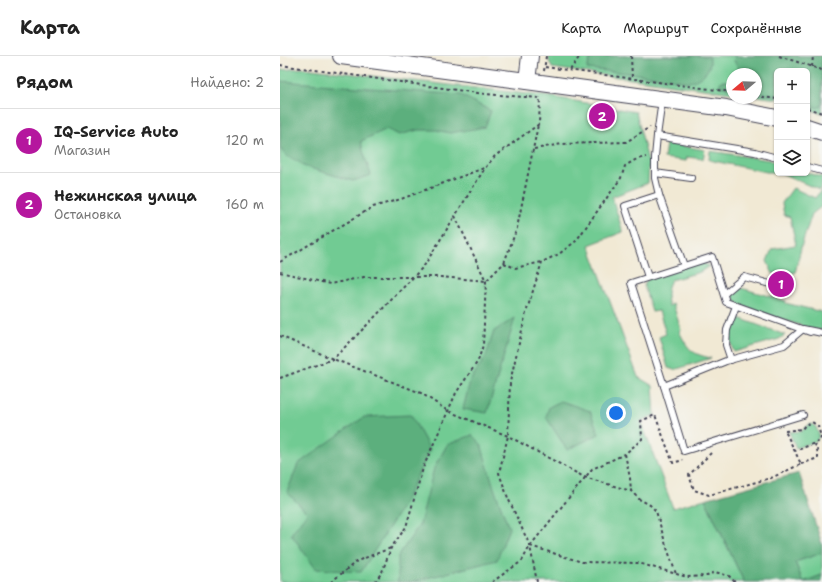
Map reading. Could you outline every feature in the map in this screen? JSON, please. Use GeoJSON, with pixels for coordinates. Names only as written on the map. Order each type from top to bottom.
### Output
{"type":"FeatureCollection","features":[{"type":"Feature","properties":{"kind":"street"},"geometry":{"type":"LineString","coordinates":[[341,56],[387,59],[527,81],[726,108],[774,117]]}},
{"type":"Feature","properties":{"kind":"street"},"geometry":{"type":"LineString","coordinates":[[527,81],[530,56]]}},
{"type":"Feature","properties":{"kind":"street"},"geometry":{"type":"LineString","coordinates":[[810,128],[822,132]]}},
{"type":"Feature","properties":{"kind":"lane"},"geometry":{"type":"LineString","coordinates":[[662,100],[657,136],[655,173],[660,195],[684,266]]}},
{"type":"Feature","properties":{"kind":"lane"},"geometry":{"type":"LineString","coordinates":[[657,136],[755,152],[774,157]]}},
{"type":"Feature","properties":{"kind":"lane"},"geometry":{"type":"LineString","coordinates":[[810,168],[822,171]]}},
{"type":"Feature","properties":{"kind":"lane"},"geometry":{"type":"LineString","coordinates":[[655,173],[691,178]]}},
{"type":"Feature","properties":{"kind":"lane"},"geometry":{"type":"LineString","coordinates":[[648,278],[625,206],[660,195]]}},
{"type":"Feature","properties":{"kind":"lane"},"geometry":{"type":"LineString","coordinates":[[803,415],[684,451],[631,283],[712,257],[726,302],[810,332]]}},
{"type":"Feature","properties":{"kind":"lane"},"geometry":{"type":"LineString","coordinates":[[724,294],[744,277],[770,284]]}},
{"type":"Feature","properties":{"kind":"lane"},"geometry":{"type":"LineString","coordinates":[[731,360],[726,345],[727,330],[736,306]]}},
{"type":"Feature","properties":{"kind":"lane"},"geometry":{"type":"LineString","coordinates":[[664,386],[731,360],[784,345],[803,330],[822,333]]}},
{"type":"Feature","properties":{"kind":"path"},"geometry":{"type":"LineString","coordinates":[[546,56],[545,67],[726,91]]}},
{"type":"Feature","properties":{"kind":"path"},"geometry":{"type":"LineString","coordinates":[[570,70],[580,56]]}},
{"type":"Feature","properties":{"kind":"path"},"geometry":{"type":"LineString","coordinates":[[631,56],[632,78]]}},
{"type":"Feature","properties":{"kind":"path"},"geometry":{"type":"LineString","coordinates":[[779,56],[822,70]]}},
{"type":"Feature","properties":{"kind":"path"},"geometry":{"type":"LineString","coordinates":[[812,67],[813,56]]}},
{"type":"Feature","properties":{"kind":"path"},"geometry":{"type":"LineString","coordinates":[[280,65],[485,94],[539,98],[539,124],[517,228],[504,263],[486,281]]}},
{"type":"Feature","properties":{"kind":"path"},"geometry":{"type":"LineString","coordinates":[[762,97],[774,99]]}},
{"type":"Feature","properties":{"kind":"path"},"geometry":{"type":"LineString","coordinates":[[810,109],[822,113]]}},
{"type":"Feature","properties":{"kind":"path"},"geometry":{"type":"LineString","coordinates":[[280,378],[333,359],[424,266],[485,168],[495,156],[539,124]]}},
{"type":"Feature","properties":{"kind":"path"},"geometry":{"type":"LineString","coordinates":[[534,149],[562,144],[626,142],[651,127]]}},
{"type":"Feature","properties":{"kind":"path"},"geometry":{"type":"LineString","coordinates":[[504,263],[515,268],[542,262],[558,254],[576,241],[621,178],[625,166],[635,160],[655,157]]}},
{"type":"Feature","properties":{"kind":"path"},"geometry":{"type":"LineString","coordinates":[[280,262],[373,207],[401,199],[485,168]]}},
{"type":"Feature","properties":{"kind":"path"},"geometry":{"type":"LineString","coordinates":[[375,582],[382,572],[391,548],[406,527],[423,468],[456,393],[478,361],[483,345],[486,281],[455,216]]}},
{"type":"Feature","properties":{"kind":"path"},"geometry":{"type":"LineString","coordinates":[[537,582],[530,546],[508,498],[499,473],[508,436],[510,382],[526,313],[542,262]]}},
{"type":"Feature","properties":{"kind":"path"},"geometry":{"type":"LineString","coordinates":[[280,272],[330,284],[364,277],[441,277],[486,281]]}},
{"type":"Feature","properties":{"kind":"path"},"geometry":{"type":"LineString","coordinates":[[280,336],[333,359],[421,393],[448,411],[508,436],[584,477],[631,491],[639,499],[650,504],[656,511],[676,574]]}},
{"type":"Feature","properties":{"kind":"path"},"geometry":{"type":"LineString","coordinates":[[492,582],[522,561],[530,546],[584,477],[592,469],[625,454],[642,439],[641,420],[655,415],[673,463],[686,459]]}},
{"type":"Feature","properties":{"kind":"path"},"geometry":{"type":"LineString","coordinates":[[780,430],[785,431],[802,429],[805,425],[812,422],[818,426],[821,437],[820,441],[795,451]]}},
{"type":"Feature","properties":{"kind":"path"},"geometry":{"type":"LineString","coordinates":[[785,431],[801,464]]}},
{"type":"Feature","properties":{"kind":"path"},"geometry":{"type":"LineString","coordinates":[[706,453],[712,451],[689,475],[694,490],[709,495],[771,478],[818,458],[815,444]]}},
{"type":"Feature","properties":{"kind":"path"},"geometry":{"type":"LineString","coordinates":[[625,454],[631,491]]}},
{"type":"Feature","properties":{"kind":"path"},"geometry":{"type":"LineString","coordinates":[[530,546],[582,562],[638,563],[687,577],[707,576],[715,572],[729,576],[735,582]]}},
{"type":"Feature","properties":{"kind":"path"},"geometry":{"type":"LineString","coordinates":[[331,582],[357,561],[391,548]]}},
{"type":"Feature","properties":{"kind":"green space"},"geometry":{"type":"Polygon","coordinates":[[[549,56],[822,56],[822,113],[810,110],[810,68],[774,68],[774,99],[762,97],[762,68],[726,68],[726,92],[552,68],[549,61],[549,56]]]}},
{"type":"Feature","properties":{"kind":"green space"},"geometry":{"type":"Polygon","coordinates":[[[591,56],[709,56],[710,65],[702,76],[689,82],[637,74],[587,69],[591,56]]]}},
{"type":"Feature","properties":{"kind":"green space"},"geometry":{"type":"Polygon","coordinates":[[[735,56],[822,56],[822,105],[818,108],[810,105],[810,68],[774,68],[774,96],[762,94],[762,68],[739,68],[734,61],[735,56]]]}},
{"type":"Feature","properties":{"kind":"green space"},"geometry":{"type":"Polygon","coordinates":[[[303,68],[553,97],[636,112],[649,165],[648,183],[612,197],[623,232],[589,245],[638,377],[653,386],[655,415],[641,421],[673,508],[705,499],[744,582],[280,582],[280,70],[303,68]]]}},
{"type":"Feature","properties":{"kind":"green space"},"geometry":{"type":"Polygon","coordinates":[[[280,81],[461,95],[491,111],[485,127],[450,133],[436,130],[418,130],[399,135],[387,129],[361,141],[371,175],[353,181],[303,166],[299,162],[286,156],[280,148],[280,81]]]}},
{"type":"Feature","properties":{"kind":"green space"},"geometry":{"type":"Polygon","coordinates":[[[721,81],[726,81],[726,88],[719,86],[721,81]]]}},
{"type":"Feature","properties":{"kind":"green space"},"geometry":{"type":"Polygon","coordinates":[[[666,143],[705,150],[703,159],[687,157],[686,161],[664,158],[666,143]]]}},
{"type":"Feature","properties":{"kind":"green space"},"geometry":{"type":"Polygon","coordinates":[[[710,151],[769,160],[774,162],[774,172],[766,172],[709,160],[710,151]]]}},
{"type":"Feature","properties":{"kind":"green space"},"geometry":{"type":"Polygon","coordinates":[[[810,174],[822,177],[822,186],[819,190],[788,176],[810,176],[810,174]]]}},
{"type":"Feature","properties":{"kind":"green space"},"geometry":{"type":"Polygon","coordinates":[[[793,188],[815,198],[822,189],[822,206],[812,214],[802,244],[795,273],[782,271],[773,274],[767,261],[772,249],[796,245],[790,217],[784,215],[782,203],[793,188]]]}},
{"type":"Feature","properties":{"kind":"green space"},"geometry":{"type":"Polygon","coordinates":[[[699,261],[709,266],[700,272],[671,280],[667,290],[667,299],[669,306],[673,304],[681,330],[679,331],[685,342],[694,352],[711,358],[674,370],[668,368],[659,337],[666,334],[659,311],[652,312],[644,286],[648,277],[699,261]]]}},
{"type":"Feature","properties":{"kind":"green space"},"geometry":{"type":"Polygon","coordinates":[[[741,288],[786,301],[785,303],[822,312],[822,330],[811,329],[742,306],[735,301],[732,295],[741,288]]]}},
{"type":"Feature","properties":{"kind":"green space"},"geometry":{"type":"Polygon","coordinates":[[[736,317],[785,335],[779,339],[734,352],[730,338],[736,317]]]}},
{"type":"Feature","properties":{"kind":"green space"},"geometry":{"type":"Polygon","coordinates":[[[515,318],[487,413],[463,409],[470,381],[486,356],[494,331],[515,318]]]}},
{"type":"Feature","properties":{"kind":"green space"},"geometry":{"type":"Polygon","coordinates":[[[561,401],[590,411],[599,434],[567,450],[546,417],[549,407],[561,401]]]}},
{"type":"Feature","properties":{"kind":"green space"},"geometry":{"type":"Polygon","coordinates":[[[411,415],[430,450],[402,507],[361,572],[316,569],[291,534],[307,513],[287,492],[298,464],[364,417],[411,415]]]}},
{"type":"Feature","properties":{"kind":"green space"},"geometry":{"type":"Polygon","coordinates":[[[812,424],[816,427],[819,435],[817,441],[796,448],[789,432],[802,431],[806,426],[812,424]]]}},
{"type":"Feature","properties":{"kind":"green space"},"geometry":{"type":"Polygon","coordinates":[[[472,435],[481,444],[494,488],[509,528],[497,560],[412,582],[398,582],[398,556],[420,524],[434,468],[447,445],[472,435]]]}},
{"type":"Feature","properties":{"kind":"green space"},"geometry":{"type":"Polygon","coordinates":[[[799,473],[822,544],[822,553],[795,562],[803,582],[744,582],[705,499],[799,473]]]}},
{"type":"Feature","properties":{"kind":"green space"},"geometry":{"type":"Polygon","coordinates":[[[822,553],[822,575],[803,582],[795,562],[822,553]]]}},
{"type":"Feature","properties":{"kind":"green space"},"geometry":{"type":"Polygon","coordinates":[[[822,575],[822,582],[803,582],[822,575]]]}},
{"type":"Feature","properties":{"kind":"place","name":"Нежинская улица"},"geometry":{"type":"Point","coordinates":[602,116]}},
{"type":"Feature","properties":{"kind":"place","name":"IQ-Service Auto"},"geometry":{"type":"Point","coordinates":[781,284]}}]}
